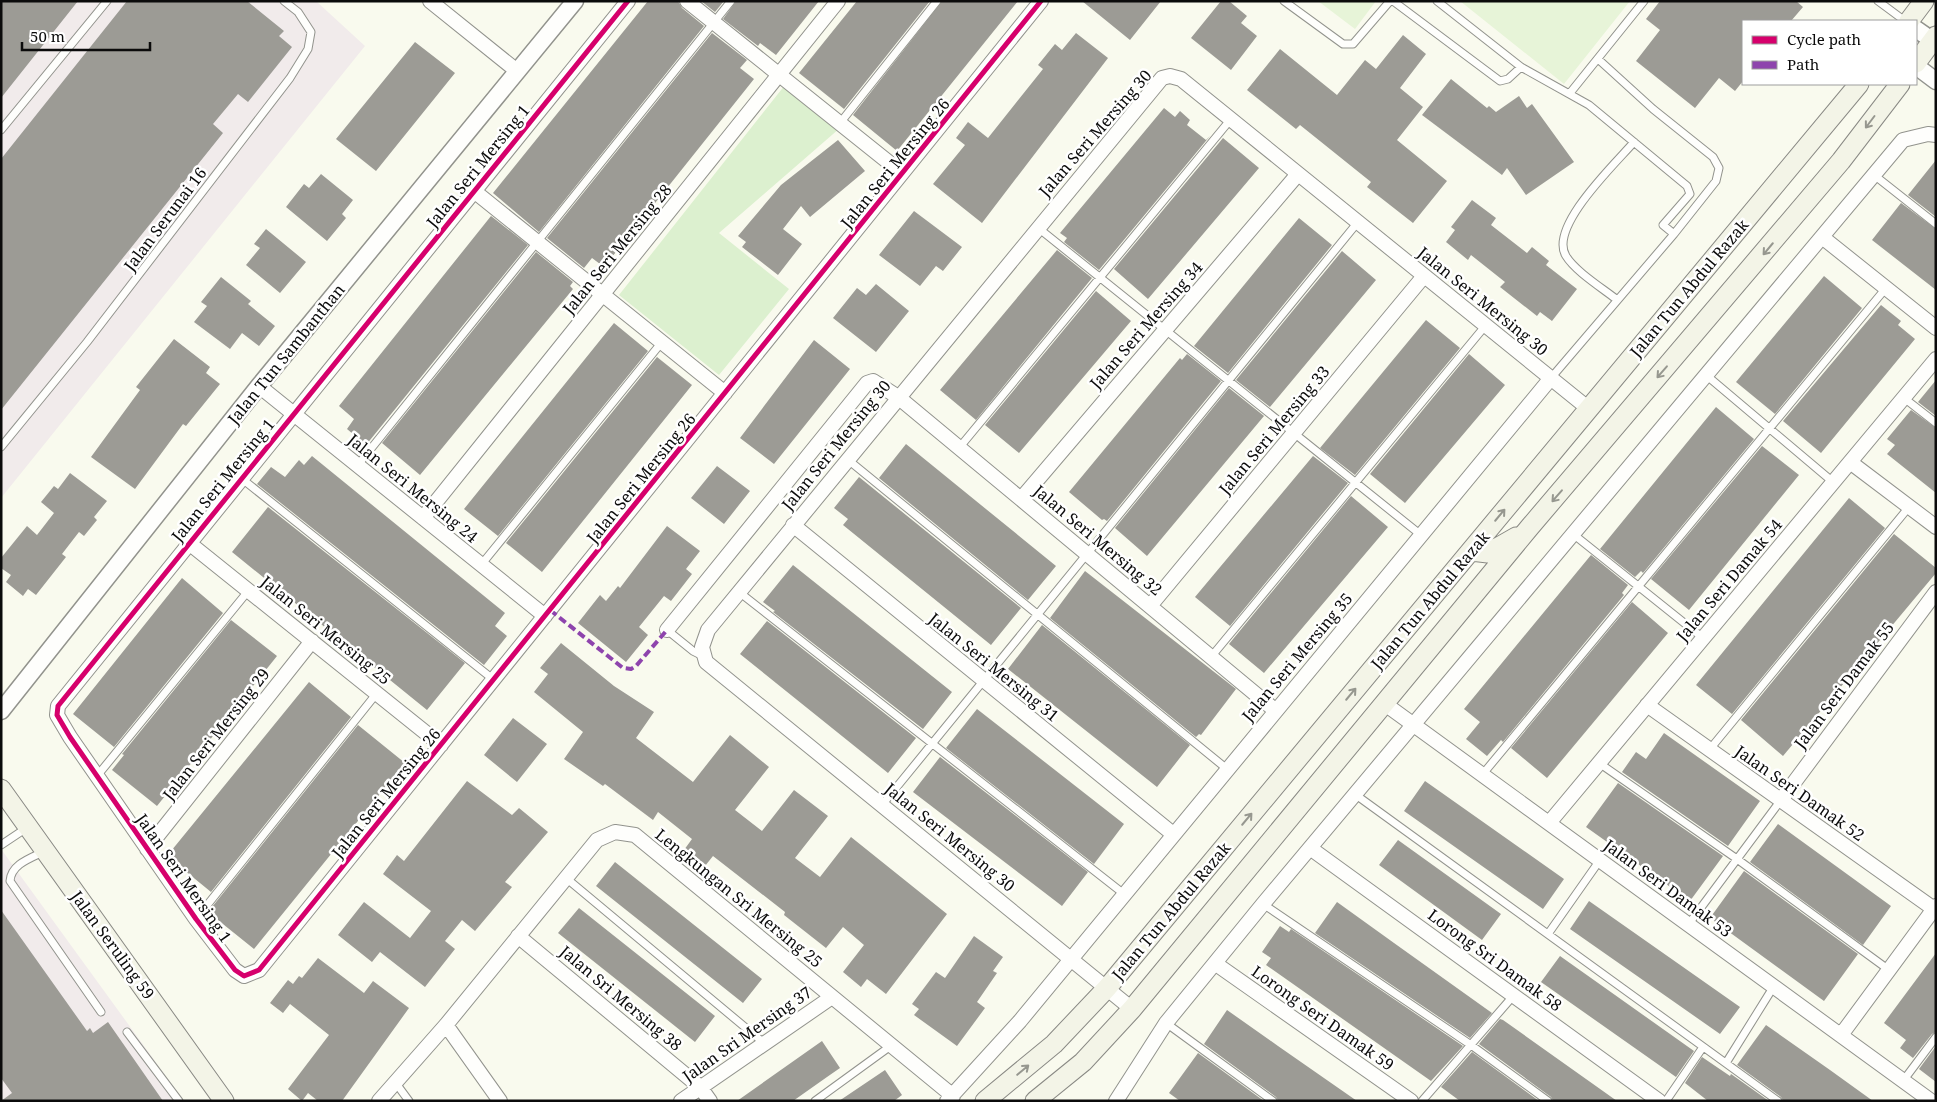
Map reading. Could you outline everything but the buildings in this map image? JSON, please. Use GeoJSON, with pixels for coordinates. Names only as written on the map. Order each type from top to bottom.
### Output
{"type":"FeatureCollection","features":[{"type":"Feature","properties":{"kind":"main road"},"geometry":{"type":"LineString","coordinates":[[1910,20],[1924,1]]}},
{"type":"Feature","properties":{"kind":"main road"},"geometry":{"type":"LineString","coordinates":[[1917,63],[1935,40]]}},
{"type":"Feature","properties":{"kind":"main road","name":"Jalan Tun Abdul Razak"},"geometry":{"type":"LineString","coordinates":[[985,1101],[1054,1044],[1107,988],[1858,85]]}},
{"type":"Feature","properties":{"kind":"main road","name":"Jalan Tun Abdul Razak"},"geometry":{"type":"LineString","coordinates":[[1035,1101],[1082,1062],[1132,1009],[1529,528],[1784,230],[1841,161],[1899,85]]}},
{"type":"Feature","properties":{"kind":"main road"},"geometry":{"type":"LineString","coordinates":[[1471,551],[1488,553],[1529,528]]}},
{"type":"Feature","properties":{"kind":"main road","name":"Jalan Seruling 59"},"geometry":{"type":"LineString","coordinates":[[1,789],[224,1101]]}},
{"type":"Feature","properties":{"kind":"street"},"geometry":{"type":"LineString","coordinates":[[430,1],[517,71]]}},
{"type":"Feature","properties":{"kind":"street","name":"Jalan Tun Sambanthan"},"geometry":{"type":"LineString","coordinates":[[1,711],[259,386],[575,1]]}},
{"type":"Feature","properties":{"kind":"street","name":"Jalan Seri Mersing 1"},"geometry":{"type":"LineString","coordinates":[[260,970],[244,976],[235,970],[196,919],[97,776],[58,714],[58,706],[241,478],[283,406],[474,191],[628,1]]}},
{"type":"Feature","properties":{"kind":"street"},"geometry":{"type":"LineString","coordinates":[[687,1],[902,173]]}},
{"type":"Feature","properties":{"kind":"street","name":"Jalan Seri Mersing 28"},"geometry":{"type":"LineString","coordinates":[[423,518],[838,1]]}},
{"type":"Feature","properties":{"kind":"street","name":"Jalan Seri Mersing 26"},"geometry":{"type":"LineString","coordinates":[[260,970],[1041,1]]}},
{"type":"Feature","properties":{"kind":"street"},"geometry":{"type":"LineString","coordinates":[[1917,30],[1935,40]]}},
{"type":"Feature","properties":{"kind":"street"},"geometry":{"type":"LineString","coordinates":[[1917,65],[1936,82]]}},
{"type":"Feature","properties":{"kind":"street","name":"Jalan Seri Mersing 30"},"geometry":{"type":"LineString","coordinates":[[1132,1009],[706,662],[702,647],[708,630],[1037,227],[1162,78],[1170,76],[1181,79],[1589,408]]}},
{"type":"Feature","properties":{"kind":"street"},"geometry":{"type":"LineString","coordinates":[[1123,1098],[1166,1023],[1263,904],[1903,140],[1928,134],[1936,136]]}},
{"type":"Feature","properties":{"kind":"street","name":"Jalan Seri Mersing 34"},"geometry":{"type":"LineString","coordinates":[[1021,499],[1298,174]]}},
{"type":"Feature","properties":{"kind":"street"},"geometry":{"type":"LineString","coordinates":[[474,191],[725,393]]}},
{"type":"Feature","properties":{"kind":"street"},"geometry":{"type":"LineString","coordinates":[[1822,237],[1936,328]]}},
{"type":"Feature","properties":{"kind":"street","name":"Jalan Seri Mersing 33"},"geometry":{"type":"LineString","coordinates":[[1150,606],[1424,276]]}},
{"type":"Feature","properties":{"kind":"street","name":"Jalan Seri Damak 54"},"geometry":{"type":"LineString","coordinates":[[1549,823],[1936,359]]}},
{"type":"Feature","properties":{"kind":"street","name":"Jalan Seri Mersing 35"},"geometry":{"type":"LineString","coordinates":[[1071,959],[1551,378]]}},
{"type":"Feature","properties":{"kind":"street","name":"Jalan Seri Mersing 32"},"geometry":{"type":"LineString","coordinates":[[667,630],[867,383],[873,381],[881,384],[898,397],[1276,711]]}},
{"type":"Feature","properties":{"kind":"street","name":"Jalan Seri Mersing 24"},"geometry":{"type":"LineString","coordinates":[[259,386],[545,616]]}},
{"type":"Feature","properties":{"kind":"street"},"geometry":{"type":"LineString","coordinates":[[1850,462],[1936,527]]}},
{"type":"Feature","properties":{"kind":"street","name":"Jalan Seri Mersing 31"},"geometry":{"type":"LineString","coordinates":[[793,525],[982,681],[1173,834]]}},
{"type":"Feature","properties":{"kind":"street","name":"Jalan Seri Mersing 25"},"geometry":{"type":"LineString","coordinates":[[189,543],[441,745]]}},
{"type":"Feature","properties":{"kind":"street","name":"Jalan Seri Damak 55"},"geometry":{"type":"LineString","coordinates":[[1781,800],[1936,592]]}},
{"type":"Feature","properties":{"kind":"street","name":"Jalan Seri Mersing 29"},"geometry":{"type":"LineString","coordinates":[[148,849],[312,641]]}},
{"type":"Feature","properties":{"kind":"street","name":"Jalan Seri Damak 53"},"geometry":{"type":"LineString","coordinates":[[1385,704],[1931,1101]]}},
{"type":"Feature","properties":{"kind":"street","name":"Jalan Seri Damak 52"},"geometry":{"type":"LineString","coordinates":[[1647,705],[1935,907]]}},
{"type":"Feature","properties":{"kind":"street","name":"Lengkungan Sri Mersing 25"},"geometry":{"type":"LineString","coordinates":[[379,1101],[446,1025],[597,840],[615,832],[636,835],[892,1046],[950,1098],[1020,1021],[1071,959]]}},
{"type":"Feature","properties":{"kind":"street","name":"Lorong Sri Damak 58"},"geometry":{"type":"LineString","coordinates":[[1310,848],[1658,1101]]}},
{"type":"Feature","properties":{"kind":"street"},"geometry":{"type":"LineString","coordinates":[[1841,1035],[1935,907]]}},
{"type":"Feature","properties":{"kind":"street","name":"Jalan Sri Mersing 38"},"geometry":{"type":"LineString","coordinates":[[518,936],[700,1088],[710,1101]]}},
{"type":"Feature","properties":{"kind":"street","name":"Lorong Seri Damak 59"},"geometry":{"type":"LineString","coordinates":[[1216,964],[1411,1101]]}},
{"type":"Feature","properties":{"kind":"street","name":"Jalan Sri Mersing 37"},"geometry":{"type":"LineString","coordinates":[[681,1101],[832,997]]}},
{"type":"Feature","properties":{"kind":"street"},"geometry":{"type":"LineString","coordinates":[[446,1025],[500,1101]]}},
{"type":"Feature","properties":{"kind":"lane"},"geometry":{"type":"LineString","coordinates":[[1,130],[108,1]]}},
{"type":"Feature","properties":{"kind":"lane","name":"Jalan Serunai 16"},"geometry":{"type":"LineString","coordinates":[[1,447],[87,342],[299,64],[308,49],[311,32],[298,12],[284,1]]}},
{"type":"Feature","properties":{"kind":"lane"},"geometry":{"type":"LineString","coordinates":[[357,466],[731,1]]}},
{"type":"Feature","properties":{"kind":"lane"},"geometry":{"type":"LineString","coordinates":[[840,123],[937,1]]}},
{"type":"Feature","properties":{"kind":"lane"},"geometry":{"type":"LineString","coordinates":[[1284,1],[1343,44],[1353,44],[1391,1],[1500,80],[1508,79],[1521,67]]}},
{"type":"Feature","properties":{"kind":"lane"},"geometry":{"type":"LineString","coordinates":[[1437,1],[1521,67],[1589,105],[1687,186],[1690,194],[1663,225],[1674,234]]}},
{"type":"Feature","properties":{"kind":"lane"},"geometry":{"type":"LineString","coordinates":[[1570,93],[1644,1]]}},
{"type":"Feature","properties":{"kind":"lane"},"geometry":{"type":"LineString","coordinates":[[1878,1],[1904,20]]}},
{"type":"Feature","properties":{"kind":"lane"},"geometry":{"type":"LineString","coordinates":[[1551,378],[1616,299],[1674,234],[1716,181],[1719,168],[1713,157],[1653,109],[1598,59]]}},
{"type":"Feature","properties":{"kind":"lane"},"geometry":{"type":"LineString","coordinates":[[959,448],[1231,119]]}},
{"type":"Feature","properties":{"kind":"lane"},"geometry":{"type":"LineString","coordinates":[[1616,299],[1566,256],[1562,245],[1565,228],[1577,210],[1634,142]]}},
{"type":"Feature","properties":{"kind":"lane"},"geometry":{"type":"LineString","coordinates":[[1874,175],[1936,224]]}},
{"type":"Feature","properties":{"kind":"lane"},"geometry":{"type":"LineString","coordinates":[[882,805],[1358,222]]}},
{"type":"Feature","properties":{"kind":"lane"},"geometry":{"type":"LineString","coordinates":[[1037,227],[1421,535]]}},
{"type":"Feature","properties":{"kind":"lane"},"geometry":{"type":"LineString","coordinates":[[1482,774],[1886,288]]}},
{"type":"Feature","properties":{"kind":"lane"},"geometry":{"type":"LineString","coordinates":[[1210,657],[1486,325]]}},
{"type":"Feature","properties":{"kind":"lane"},"geometry":{"type":"LineString","coordinates":[[481,565],[662,342]]}},
{"type":"Feature","properties":{"kind":"lane"},"geometry":{"type":"LineString","coordinates":[[1706,376],[1833,482]]}},
{"type":"Feature","properties":{"kind":"lane"},"geometry":{"type":"LineString","coordinates":[[1904,398],[1936,423]]}},
{"type":"Feature","properties":{"kind":"lane"},"geometry":{"type":"LineString","coordinates":[[847,459],[1227,769]]}},
{"type":"Feature","properties":{"kind":"lane"},"geometry":{"type":"LineString","coordinates":[[241,478],[494,680]]}},
{"type":"Feature","properties":{"kind":"lane"},"geometry":{"type":"LineString","coordinates":[[1710,749],[1909,507]]}},
{"type":"Feature","properties":{"kind":"lane"},"geometry":{"type":"LineString","coordinates":[[1573,534],[1703,638]]}},
{"type":"Feature","properties":{"kind":"lane"},"geometry":{"type":"LineString","coordinates":[[97,776],[249,590]]}},
{"type":"Feature","properties":{"kind":"lane"},"geometry":{"type":"LineString","coordinates":[[739,592],[1124,894]]}},
{"type":"Feature","properties":{"kind":"lane"},"geometry":{"type":"LineString","coordinates":[[667,630],[693,651],[703,656]]}},
{"type":"Feature","properties":{"kind":"lane"},"geometry":{"type":"LineString","coordinates":[[196,919],[377,693]]}},
{"type":"Feature","properties":{"kind":"lane"},"geometry":{"type":"LineString","coordinates":[[1599,763],[1737,859],[1888,970]]}},
{"type":"Feature","properties":{"kind":"lane"},"geometry":{"type":"LineString","coordinates":[[1356,795],[1778,1101]]}},
{"type":"Feature","properties":{"kind":"lane"},"geometry":{"type":"LineString","coordinates":[[1688,925],[1781,800]]}},
{"type":"Feature","properties":{"kind":"lane"},"geometry":{"type":"LineString","coordinates":[[1,845],[28,826]]}},
{"type":"Feature","properties":{"kind":"lane"},"geometry":{"type":"LineString","coordinates":[[46,851],[15,867],[10,873],[10,881],[100,1012]]}},
{"type":"Feature","properties":{"kind":"lane"},"geometry":{"type":"LineString","coordinates":[[1548,934],[1600,860]]}},
{"type":"Feature","properties":{"kind":"lane"},"geometry":{"type":"LineString","coordinates":[[566,878],[764,1044]]}},
{"type":"Feature","properties":{"kind":"lane"},"geometry":{"type":"LineString","coordinates":[[1263,904],[1471,1045],[1548,1101]]}},
{"type":"Feature","properties":{"kind":"lane"},"geometry":{"type":"LineString","coordinates":[[1726,1063],[1774,986]]}},
{"type":"Feature","properties":{"kind":"lane"},"geometry":{"type":"LineString","coordinates":[[1422,1101],[1514,995]]}},
{"type":"Feature","properties":{"kind":"lane"},"geometry":{"type":"LineString","coordinates":[[1166,1023],[1273,1101]]}},
{"type":"Feature","properties":{"kind":"lane"},"geometry":{"type":"LineString","coordinates":[[127,1032],[179,1101]]}},
{"type":"Feature","properties":{"kind":"lane"},"geometry":{"type":"LineString","coordinates":[[1903,1081],[1936,1036]]}},
{"type":"Feature","properties":{"kind":"lane"},"geometry":{"type":"LineString","coordinates":[[815,1101],[892,1046]]}},
{"type":"Feature","properties":{"kind":"lane"},"geometry":{"type":"LineString","coordinates":[[1666,1101],[1704,1047]]}},
{"type":"Feature","properties":{"kind":"lane"},"geometry":{"type":"LineString","coordinates":[[395,1082],[409,1101]]}},
{"type":"Feature","properties":{"kind":"shaded area"},"geometry":{"type":"Polygon","coordinates":[[[1,1],[316,1],[365,46],[1,498],[1,1]]]}},
{"type":"Feature","properties":{"kind":"shaded area"},"geometry":{"type":"Polygon","coordinates":[[[1,849],[184,1101],[1,1101],[1,849]]]}},
{"type":"Feature","properties":{"kind":"green space"},"geometry":{"type":"Polygon","coordinates":[[[1318,1],[1376,1],[1355,29],[1318,1]]]}},
{"type":"Feature","properties":{"kind":"green space"},"geometry":{"type":"Polygon","coordinates":[[[1460,1],[1630,1],[1564,84],[1460,1]]]}},
{"type":"Feature","properties":{"kind":"green space"},"geometry":{"type":"Polygon","coordinates":[[[785,85],[840,128],[719,233],[789,289],[719,375],[619,295],[785,85]]]}},
{"type":"Feature","properties":{"kind":"marked path"},"geometry":{"type":"LineString","coordinates":[[550,610],[623,668],[631,669],[636,666],[667,630]]}},
{"type":"Feature","properties":{"kind":"cycle path"},"geometry":{"type":"LineString","coordinates":[[628,1],[58,706],[57,715],[70,737],[196,919],[235,970],[244,976],[259,970],[1041,1]]}}]}
